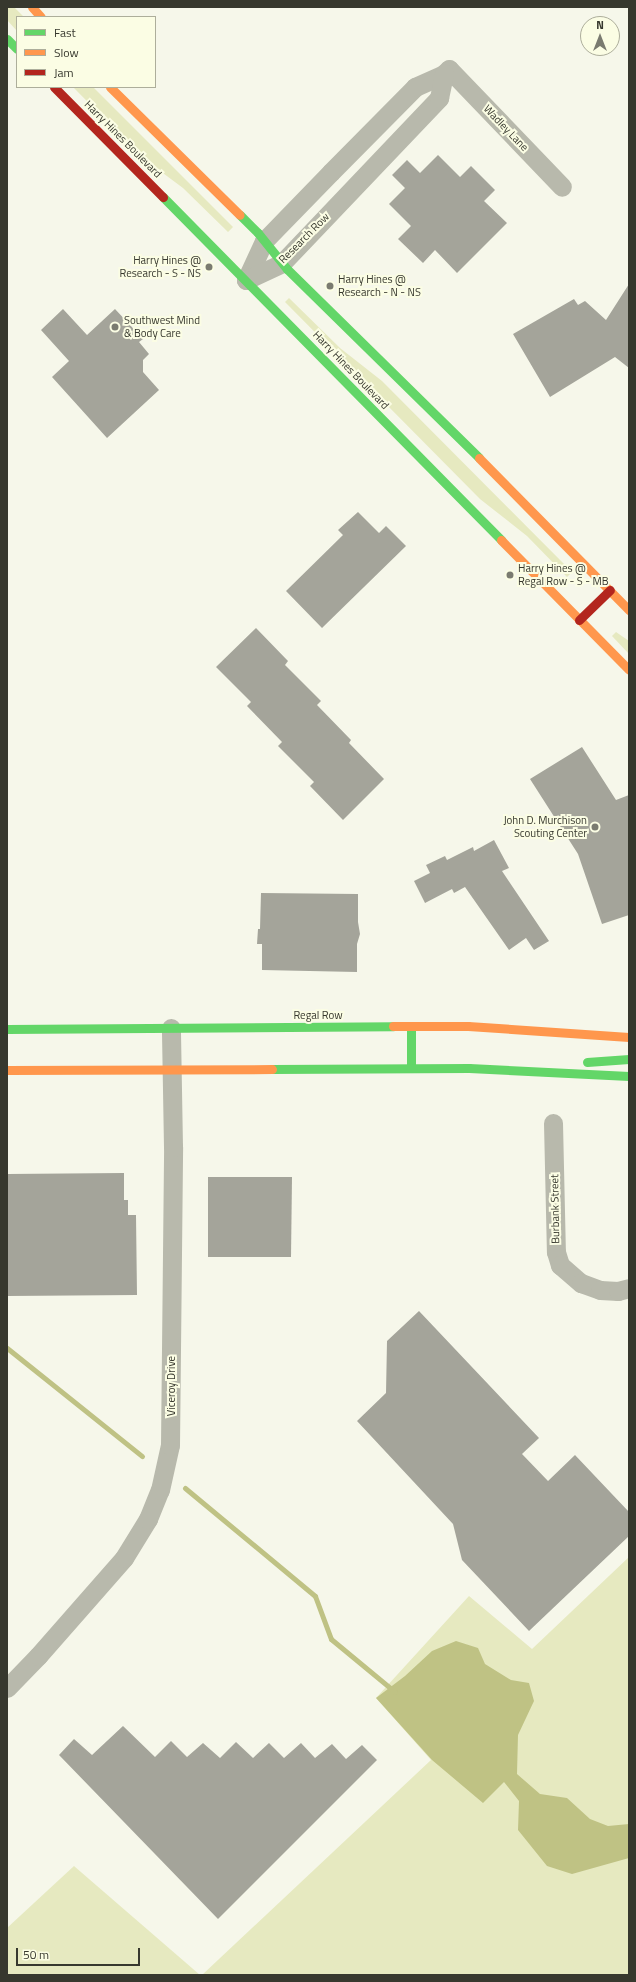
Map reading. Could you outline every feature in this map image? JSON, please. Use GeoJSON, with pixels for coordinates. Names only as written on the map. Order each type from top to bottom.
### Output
{"type":"FeatureCollection","features":[{"type":"Feature","properties":{"kind":"main road"},"geometry":{"type":"LineString","coordinates":[[32,7],[40,16]]}},
{"type":"Feature","properties":{"kind":"main road"},"geometry":{"type":"LineString","coordinates":[[7,39],[16,49]]}},
{"type":"Feature","properties":{"kind":"main road","name":"Harry Hines Boulevard"},"geometry":{"type":"LineString","coordinates":[[55,88],[629,670]]}},
{"type":"Feature","properties":{"kind":"main road"},"geometry":{"type":"LineString","coordinates":[[111,88],[258,233],[282,263],[629,610]]}},
{"type":"Feature","properties":{"kind":"main road"},"geometry":{"type":"LineString","coordinates":[[579,620],[610,590]]}},
{"type":"Feature","properties":{"kind":"main road"},"geometry":{"type":"LineString","coordinates":[[411,1068],[412,1027]]}},
{"type":"Feature","properties":{"kind":"main road","name":"Regal Row"},"geometry":{"type":"LineString","coordinates":[[7,1029],[412,1027],[514,1029],[629,1037]]}},
{"type":"Feature","properties":{"kind":"main road"},"geometry":{"type":"LineString","coordinates":[[554,1072],[575,1062],[629,1059]]}},
{"type":"Feature","properties":{"kind":"main road"},"geometry":{"type":"LineString","coordinates":[[7,1070],[469,1068],[629,1076]]}},
{"type":"Feature","properties":{"kind":"street","name":"Wadley Lane"},"geometry":{"type":"LineString","coordinates":[[446,72],[562,187]]}},
{"type":"Feature","properties":{"kind":"street"},"geometry":{"type":"LineString","coordinates":[[246,280],[264,241],[414,87],[446,72]]}},
{"type":"Feature","properties":{"kind":"street","name":"Research Row"},"geometry":{"type":"LineString","coordinates":[[246,280],[282,263],[439,98],[446,72]]}},
{"type":"Feature","properties":{"kind":"street","name":"Viceroy Drive"},"geometry":{"type":"LineString","coordinates":[[7,1688],[38,1656],[124,1558],[148,1519],[160,1490],[170,1445],[173,1147],[171,1028]]}},
{"type":"Feature","properties":{"kind":"street","name":"Burbank Street"},"geometry":{"type":"LineString","coordinates":[[553,1123],[556,1252],[560,1265],[581,1283],[600,1290],[618,1291],[629,1288]]}},
{"type":"Feature","properties":{"kind":"shaded area"},"geometry":{"type":"Polygon","coordinates":[[[7,7],[14,7],[23,16],[16,16],[16,30],[7,20],[7,7]]]}},
{"type":"Feature","properties":{"kind":"shaded area"},"geometry":{"type":"Polygon","coordinates":[[[74,88],[94,88],[233,227],[228,232],[183,188],[144,159],[74,88]]]}},
{"type":"Feature","properties":{"kind":"shaded area"},"geometry":{"type":"Polygon","coordinates":[[[289,298],[340,348],[382,381],[572,572],[567,577],[527,536],[480,499],[285,302],[289,298]]]}},
{"type":"Feature","properties":{"kind":"shaded area"},"geometry":{"type":"Polygon","coordinates":[[[616,632],[629,641],[629,654],[612,636],[616,632]]]}},
{"type":"Feature","properties":{"kind":"shaded area"},"geometry":{"type":"Polygon","coordinates":[[[629,1557],[629,1975],[202,1975],[431,1760],[376,1698],[469,1596],[532,1649],[629,1557]]]}},
{"type":"Feature","properties":{"kind":"shaded area"},"geometry":{"type":"Polygon","coordinates":[[[456,1641],[478,1648],[485,1664],[511,1680],[529,1683],[534,1701],[518,1735],[517,1774],[540,1794],[567,1798],[590,1819],[608,1826],[629,1824],[629,1858],[572,1874],[547,1866],[518,1830],[519,1801],[504,1782],[483,1803],[432,1760],[376,1698],[405,1676],[432,1651],[456,1641]]]}},
{"type":"Feature","properties":{"kind":"shaded area"},"geometry":{"type":"Polygon","coordinates":[[[74,1866],[200,1975],[7,1975],[7,1928],[74,1866]]]}},
{"type":"Feature","properties":{"kind":"building"},"geometry":{"type":"Polygon","coordinates":[[[438,155],[460,177],[471,166],[495,190],[484,201],[507,223],[457,273],[435,250],[423,263],[398,239],[411,226],[389,204],[405,188],[392,175],[407,160],[420,173],[438,155]]]}},
{"type":"Feature","properties":{"kind":"building"},"geometry":{"type":"Polygon","coordinates":[[[629,284],[629,368],[615,357],[550,397],[513,334],[574,299],[578,305],[585,301],[606,320],[629,284]]]}},
{"type":"Feature","properties":{"kind":"building"},"geometry":{"type":"Polygon","coordinates":[[[63,309],[87,335],[115,309],[143,339],[139,342],[149,354],[143,360],[143,372],[159,390],[107,438],[52,377],[69,361],[41,330],[63,309]]]}},
{"type":"Feature","properties":{"kind":"building"},"geometry":{"type":"Polygon","coordinates":[[[358,512],[379,533],[386,526],[406,546],[322,628],[286,591],[343,535],[338,530],[358,512]]]}},
{"type":"Feature","properties":{"kind":"building"},"geometry":{"type":"Polygon","coordinates":[[[256,628],[288,661],[285,665],[321,701],[317,705],[351,740],[349,743],[384,779],[343,820],[310,786],[314,782],[278,746],[282,742],[247,706],[251,702],[216,667],[256,628]]]}},
{"type":"Feature","properties":{"kind":"building","name":"John D. Murchison Scouting Center"},"geometry":{"type":"Polygon","coordinates":[[[582,747],[616,800],[629,795],[629,915],[602,924],[578,854],[530,779],[582,747]]]}},
{"type":"Feature","properties":{"kind":"building"},"geometry":{"type":"Polygon","coordinates":[[[494,840],[509,868],[502,871],[549,941],[534,950],[526,938],[509,950],[465,887],[454,893],[452,889],[425,903],[414,881],[430,873],[426,865],[445,856],[447,860],[473,847],[474,851],[494,840]]]}},
{"type":"Feature","properties":{"kind":"building"},"geometry":{"type":"Polygon","coordinates":[[[261,893],[358,894],[358,922],[360,934],[357,944],[357,972],[262,970],[262,944],[257,944],[258,929],[260,929],[261,893]]]}},
{"type":"Feature","properties":{"kind":"building"},"geometry":{"type":"Polygon","coordinates":[[[124,1173],[124,1200],[128,1200],[128,1215],[136,1215],[137,1295],[7,1296],[7,1174],[124,1173]]]}},
{"type":"Feature","properties":{"kind":"building"},"geometry":{"type":"Polygon","coordinates":[[[208,1177],[292,1177],[291,1257],[208,1257],[208,1177]]]}},
{"type":"Feature","properties":{"kind":"building"},"geometry":{"type":"Polygon","coordinates":[[[419,1311],[539,1438],[522,1454],[548,1481],[575,1455],[629,1512],[629,1536],[529,1631],[462,1560],[453,1524],[357,1421],[386,1393],[387,1341],[419,1311]]]}},
{"type":"Feature","properties":{"kind":"building"},"geometry":{"type":"Polygon","coordinates":[[[123,1726],[155,1757],[171,1741],[187,1757],[203,1743],[220,1758],[236,1742],[253,1758],[269,1743],[284,1758],[301,1743],[315,1758],[332,1744],[346,1759],[362,1745],[377,1760],[218,1919],[59,1755],[74,1739],[92,1755],[123,1726]]]}},
{"type":"Feature","properties":{"kind":"waterway"},"geometry":{"type":"LineString","coordinates":[[7,1348],[142,1456]]}},
{"type":"Feature","properties":{"kind":"waterway"},"geometry":{"type":"LineString","coordinates":[[185,1488],[315,1596],[331,1639],[395,1692]]}},
{"type":"Feature","properties":{"kind":"traffic: fast"},"geometry":{"type":"LineString","coordinates":[[7,39],[16,48]]}},
{"type":"Feature","properties":{"kind":"traffic: fast"},"geometry":{"type":"LineString","coordinates":[[163,197],[501,540]]}},
{"type":"Feature","properties":{"kind":"traffic: fast"},"geometry":{"type":"LineString","coordinates":[[240,215],[258,233],[287,269],[479,458]]}},
{"type":"Feature","properties":{"kind":"traffic: fast"},"geometry":{"type":"LineString","coordinates":[[7,1029],[393,1026]]}},
{"type":"Feature","properties":{"kind":"traffic: fast"},"geometry":{"type":"LineString","coordinates":[[411,1027],[411,1068]]}},
{"type":"Feature","properties":{"kind":"traffic: fast"},"geometry":{"type":"LineString","coordinates":[[587,1062],[629,1059]]}},
{"type":"Feature","properties":{"kind":"traffic: fast"},"geometry":{"type":"LineString","coordinates":[[272,1069],[469,1068],[629,1076]]}},
{"type":"Feature","properties":{"kind":"traffic: slow"},"geometry":{"type":"LineString","coordinates":[[32,7],[40,16]]}},
{"type":"Feature","properties":{"kind":"traffic: slow"},"geometry":{"type":"LineString","coordinates":[[111,88],[240,215]]}},
{"type":"Feature","properties":{"kind":"traffic: slow"},"geometry":{"type":"LineString","coordinates":[[479,458],[629,610]]}},
{"type":"Feature","properties":{"kind":"traffic: slow"},"geometry":{"type":"LineString","coordinates":[[501,540],[629,670]]}},
{"type":"Feature","properties":{"kind":"traffic: slow"},"geometry":{"type":"LineString","coordinates":[[393,1026],[468,1026],[629,1037]]}},
{"type":"Feature","properties":{"kind":"traffic: slow"},"geometry":{"type":"LineString","coordinates":[[7,1070],[272,1069]]}},
{"type":"Feature","properties":{"kind":"traffic: jam"},"geometry":{"type":"LineString","coordinates":[[55,88],[163,197]]}},
{"type":"Feature","properties":{"kind":"traffic: jam"},"geometry":{"type":"LineString","coordinates":[[579,620],[610,590]]}},
{"type":"Feature","properties":{"kind":"place","name":"Harry Hines @ Research - S - NS"},"geometry":{"type":"Point","coordinates":[209,267]}},
{"type":"Feature","properties":{"kind":"place","name":"Harry Hines @ Research - N - NS"},"geometry":{"type":"Point","coordinates":[330,286]}},
{"type":"Feature","properties":{"kind":"place","name":"Southwest Mind & Body Care"},"geometry":{"type":"Point","coordinates":[115,327]}},
{"type":"Feature","properties":{"kind":"place","name":"Harry Hines @ Regal Row - S - MB"},"geometry":{"type":"Point","coordinates":[510,575]}},
{"type":"Feature","properties":{"kind":"place","name":"John D. Murchison Scouting Center"},"geometry":{"type":"Point","coordinates":[595,827]}}]}
